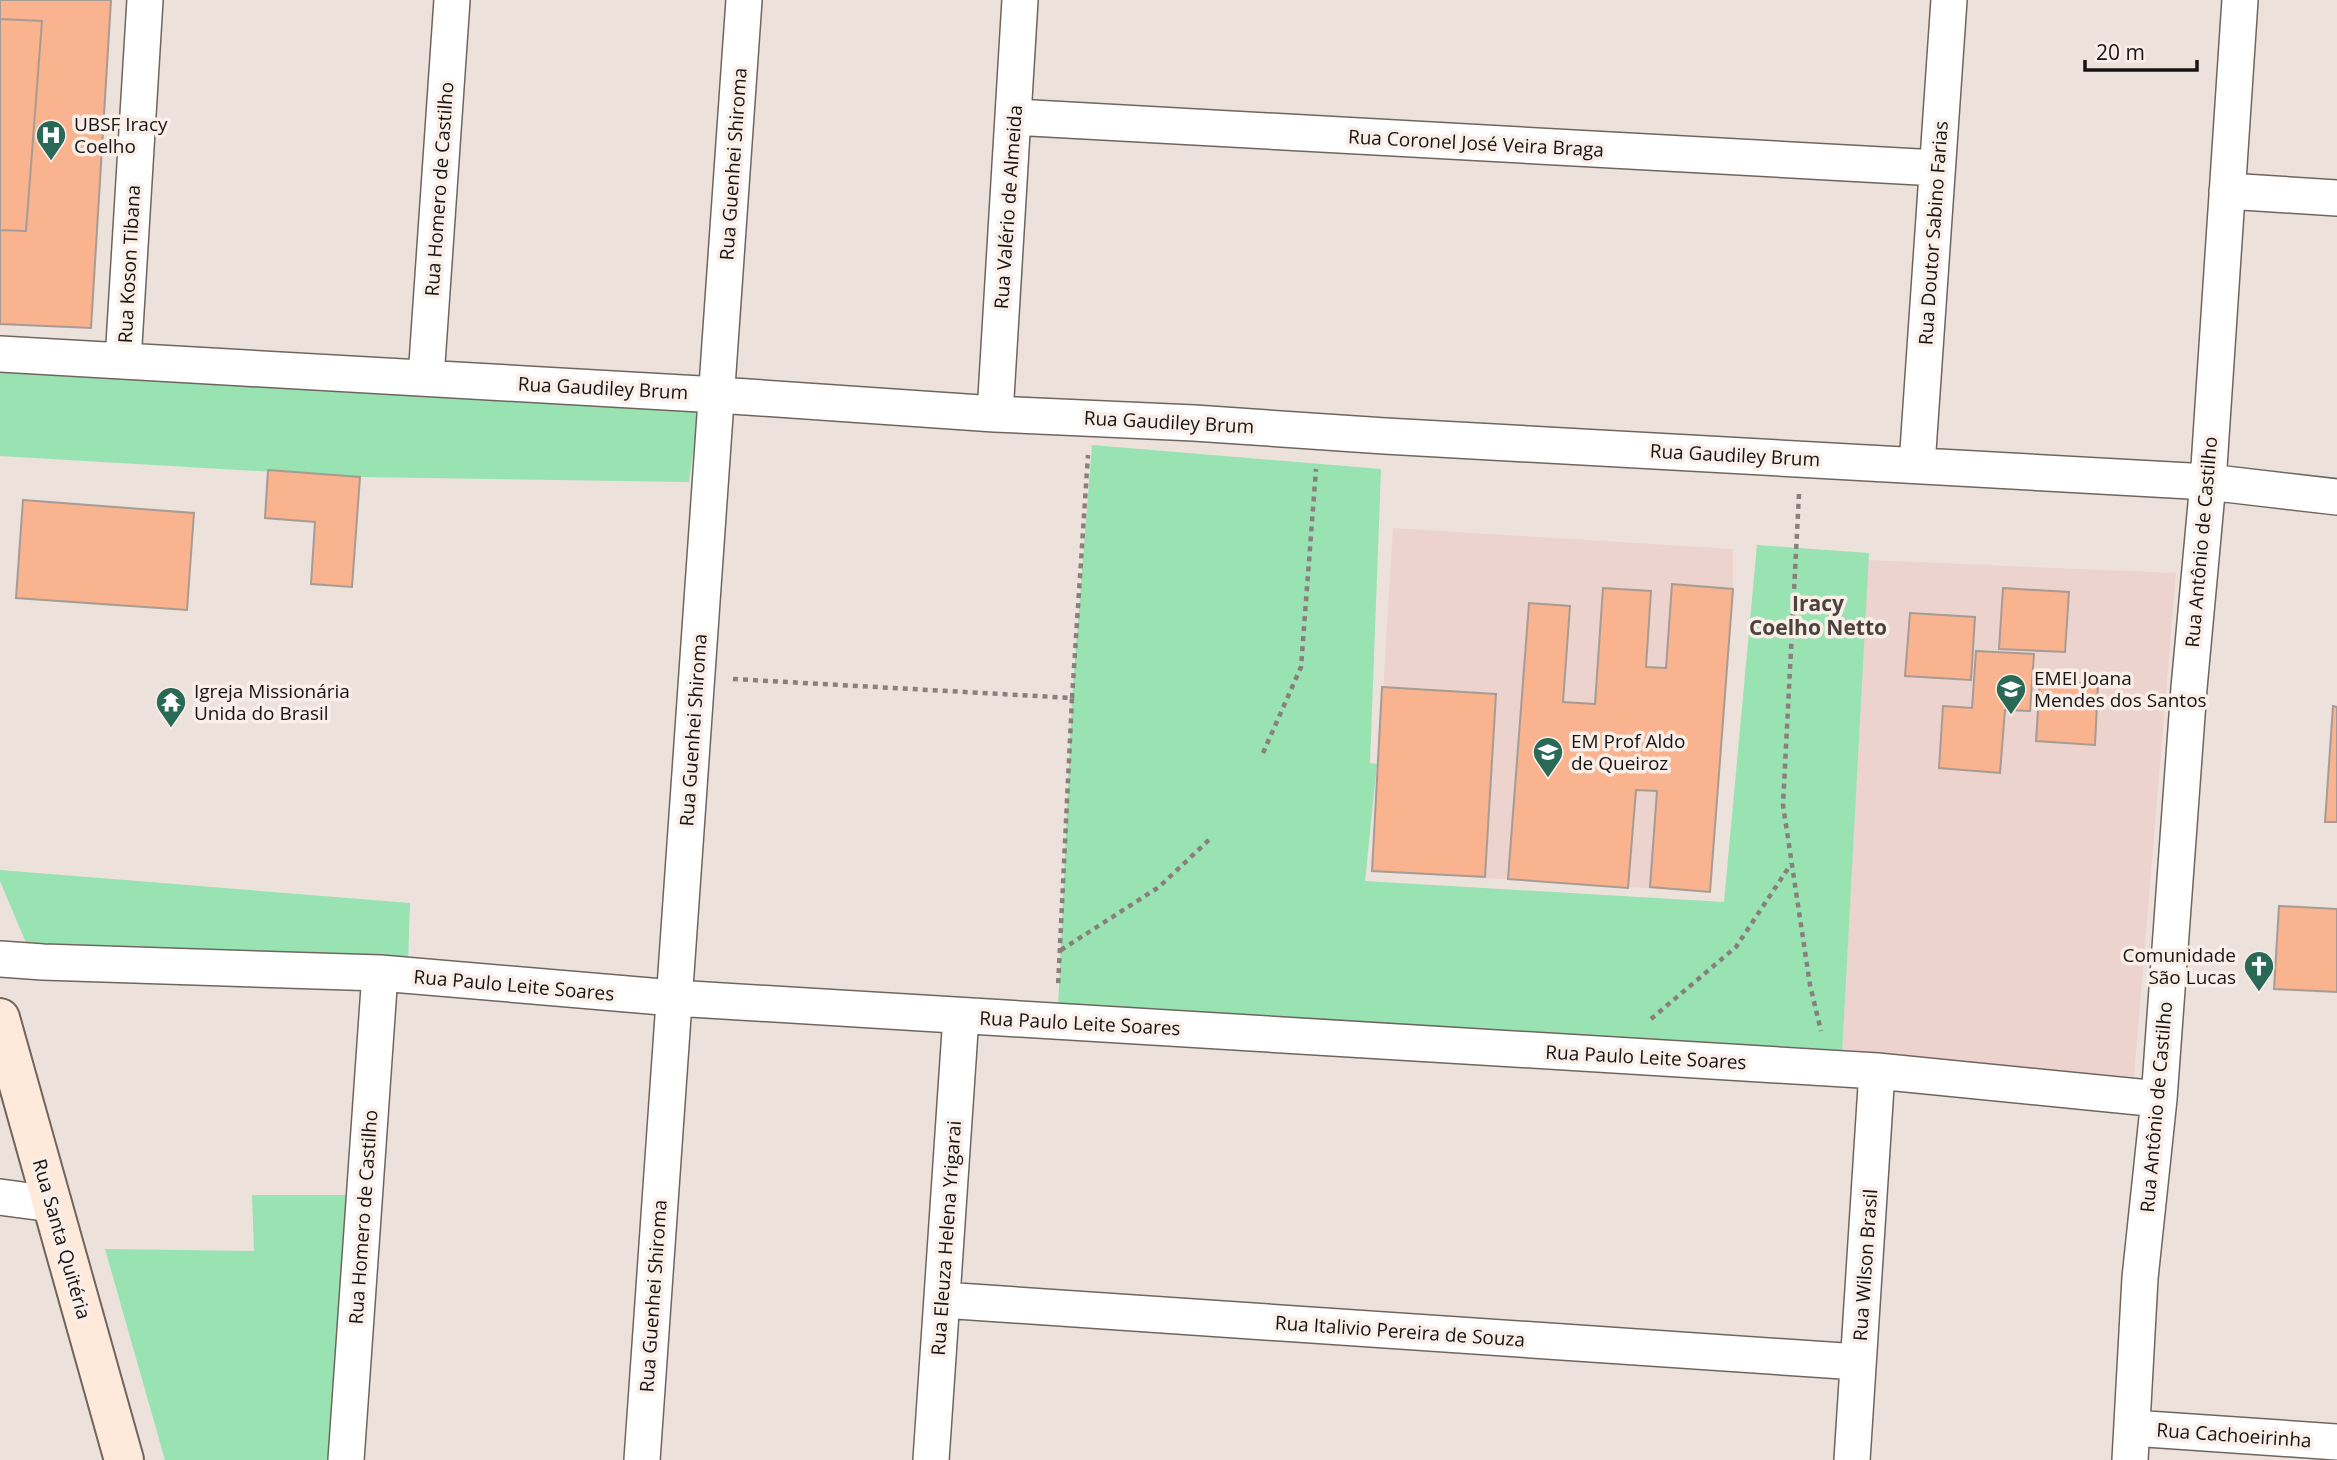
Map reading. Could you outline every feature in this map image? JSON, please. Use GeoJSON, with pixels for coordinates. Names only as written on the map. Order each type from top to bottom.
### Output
{"type":"FeatureCollection","features":[{"type":"Feature","properties":{"kind":"main road","name":"Rua Santa Quitéria"},"geometry":{"type":"LineString","coordinates":[[0,1018],[124,1460]]}},
{"type":"Feature","properties":{"kind":"street","name":"Rua Koson Tibana"},"geometry":{"type":"LineString","coordinates":[[123,361],[145,0]]}},
{"type":"Feature","properties":{"kind":"street","name":"Rua Homero de Castilho"},"geometry":{"type":"LineString","coordinates":[[426,378],[452,0]]}},
{"type":"Feature","properties":{"kind":"street","name":"Rua Guenhei Shiroma"},"geometry":{"type":"LineString","coordinates":[[642,1460],[744,0]]}},
{"type":"Feature","properties":{"kind":"street","name":"Rua Valério de Almeida"},"geometry":{"type":"LineString","coordinates":[[995,414],[1020,0]]}},
{"type":"Feature","properties":{"kind":"street","name":"Rua Doutor Sabino Farias"},"geometry":{"type":"LineString","coordinates":[[1917,466],[1949,0]]}},
{"type":"Feature","properties":{"kind":"street","name":"Rua Antônio de Castilho"},"geometry":{"type":"LineString","coordinates":[[2131,1444],[2140,1278],[2159,1099],[2189,688],[2208,482],[2240,0]]}},
{"type":"Feature","properties":{"kind":"street","name":"Rua Coronel José Veira Braga"},"geometry":{"type":"LineString","coordinates":[[1014,117],[1937,168]]}},
{"type":"Feature","properties":{"kind":"street"},"geometry":{"type":"LineString","coordinates":[[2227,191],[2337,198]]}},
{"type":"Feature","properties":{"kind":"street","name":"Rua Gaudiley Brum"},"geometry":{"type":"LineString","coordinates":[[0,354],[718,395],[995,414],[1318,430],[2208,482],[2337,497]]}},
{"type":"Feature","properties":{"kind":"street","name":"Rua Paulo Leite Soares"},"geometry":{"type":"LineString","coordinates":[[0,959],[380,973],[674,998],[1877,1071],[2159,1099]]}},
{"type":"Feature","properties":{"kind":"street","name":"Rua Homero de Castilho"},"geometry":{"type":"LineString","coordinates":[[346,1460],[380,973]]}},
{"type":"Feature","properties":{"kind":"street","name":"Rua Eleuza Helena Yrigarai"},"geometry":{"type":"LineString","coordinates":[[931,1460],[961,1016]]}},
{"type":"Feature","properties":{"kind":"street","name":"Rua Wilson Brasil"},"geometry":{"type":"LineString","coordinates":[[1852,1460],[1877,1071]]}},
{"type":"Feature","properties":{"kind":"street"},"geometry":{"type":"LineString","coordinates":[[0,1197],[52,1204]]}},
{"type":"Feature","properties":{"kind":"street","name":"Rua Italivio Pereira de Souza"},"geometry":{"type":"LineString","coordinates":[[942,1300],[1858,1362]]}},
{"type":"Feature","properties":{"kind":"street","name":"Rua Cachoeirinha"},"geometry":{"type":"LineString","coordinates":[[2131,1444],[2337,1442]]}},
{"type":"Feature","properties":{"kind":"path"},"geometry":{"type":"LineString","coordinates":[[1056,1021],[1072,698],[1090,419]]}},
{"type":"Feature","properties":{"kind":"path"},"geometry":{"type":"LineString","coordinates":[[1263,753],[1301,667],[1318,430]]}},
{"type":"Feature","properties":{"kind":"path"},"geometry":{"type":"LineString","coordinates":[[1801,458],[1783,805],[1810,985],[1831,1068]]}},
{"type":"Feature","properties":{"kind":"path"},"geometry":{"type":"LineString","coordinates":[[697,677],[1072,698]]}},
{"type":"Feature","properties":{"kind":"path"},"geometry":{"type":"LineString","coordinates":[[1060,951],[1159,887],[1212,837]]}},
{"type":"Feature","properties":{"kind":"path"},"geometry":{"type":"LineString","coordinates":[[1609,1055],[1736,947],[1792,863]]}},
{"type":"Feature","properties":{"kind":"shaded area","name":"EM Prof Aldo de Queiroz"},"geometry":{"type":"Polygon","coordinates":[[[1393,528],[1733,549],[1733,589],[1710,892],[1372,871],[1393,528]]]}},
{"type":"Feature","properties":{"kind":"shaded area","name":"EMEI Joana Mendes dos Santos"},"geometry":{"type":"Polygon","coordinates":[[[1868,560],[2176,573],[2134,1077],[1842,1055],[1868,560]]]}},
{"type":"Feature","properties":{"kind":"green space"},"geometry":{"type":"Polygon","coordinates":[[[0,368],[699,410],[689,482],[360,477],[0,456],[0,368]]]}},
{"type":"Feature","properties":{"kind":"green space"},"geometry":{"type":"Polygon","coordinates":[[[1092,445],[1381,469],[1370,763],[1377,764],[1365,881],[1724,902],[1757,545],[1869,553],[1842,1055],[1058,1008],[1072,698],[1092,445]]]}},
{"type":"Feature","properties":{"kind":"green space"},"geometry":{"type":"Polygon","coordinates":[[[0,870],[410,903],[408,964],[29,950],[0,881],[0,870]]]}},
{"type":"Feature","properties":{"kind":"green space"},"geometry":{"type":"Polygon","coordinates":[[[252,1195],[352,1195],[332,1460],[165,1460],[105,1249],[254,1251],[252,1195]]]}},
{"type":"Feature","properties":{"kind":"building","name":"UBSF Iracy Coelho"},"geometry":{"type":"Polygon","coordinates":[[[0,0],[111,0],[91,328],[0,324],[0,0]]]}},
{"type":"Feature","properties":{"kind":"building"},"geometry":{"type":"Polygon","coordinates":[[[0,19],[42,21],[26,231],[0,230],[0,19]]]}},
{"type":"Feature","properties":{"kind":"building"},"geometry":{"type":"Polygon","coordinates":[[[268,470],[360,477],[352,587],[311,584],[315,522],[265,518],[268,470]]]}},
{"type":"Feature","properties":{"kind":"building"},"geometry":{"type":"Polygon","coordinates":[[[23,500],[194,513],[187,610],[16,598],[23,500]]]}},
{"type":"Feature","properties":{"kind":"building"},"geometry":{"type":"Polygon","coordinates":[[[1672,584],[1733,589],[1710,892],[1650,887],[1657,791],[1636,790],[1628,888],[1508,879],[1529,603],[1570,606],[1563,702],[1595,704],[1603,588],[1651,591],[1646,667],[1666,668],[1672,584]]]}},
{"type":"Feature","properties":{"kind":"building"},"geometry":{"type":"Polygon","coordinates":[[[2003,588],[2069,592],[2065,652],[1999,649],[2003,588]]]}},
{"type":"Feature","properties":{"kind":"building"},"geometry":{"type":"Polygon","coordinates":[[[1910,613],[1975,617],[1971,680],[1905,676],[1910,613]]]}},
{"type":"Feature","properties":{"kind":"building"},"geometry":{"type":"Polygon","coordinates":[[[1976,651],[2034,654],[2030,711],[2005,710],[2000,773],[1939,768],[1943,706],[1972,708],[1976,651]]]}},
{"type":"Feature","properties":{"kind":"building"},"geometry":{"type":"Polygon","coordinates":[[[2040,680],[2098,684],[2095,745],[2036,741],[2040,680]]]}},
{"type":"Feature","properties":{"kind":"building"},"geometry":{"type":"Polygon","coordinates":[[[1382,687],[1496,694],[1485,877],[1372,871],[1382,687]]]}},
{"type":"Feature","properties":{"kind":"building"},"geometry":{"type":"Polygon","coordinates":[[[2333,706],[2337,707],[2337,822],[2325,822],[2333,706]]]}},
{"type":"Feature","properties":{"kind":"building"},"geometry":{"type":"Polygon","coordinates":[[[2279,906],[2337,909],[2337,992],[2274,989],[2279,906]]]}},
{"type":"Feature","properties":{"kind":"place","name":"UBSF Iracy Coelho"},"geometry":{"type":"Point","coordinates":[51,162]}},
{"type":"Feature","properties":{"kind":"place","name":"EMEI Joana Mendes dos Santos"},"geometry":{"type":"Point","coordinates":[2011,716]}},
{"type":"Feature","properties":{"kind":"place","name":"Igreja Missionária Unida do Brasil"},"geometry":{"type":"Point","coordinates":[171,729]}},
{"type":"Feature","properties":{"kind":"place","name":"EM Prof Aldo de Queiroz"},"geometry":{"type":"Point","coordinates":[1548,779]}},
{"type":"Feature","properties":{"kind":"place","name":"Comunidade São Lucas"},"geometry":{"type":"Point","coordinates":[2259,993]}},
{"type":"Feature","properties":{"kind":"district","name":"Iracy Coelho Netto"},"geometry":{"type":"Point","coordinates":[1818,616]}}]}
